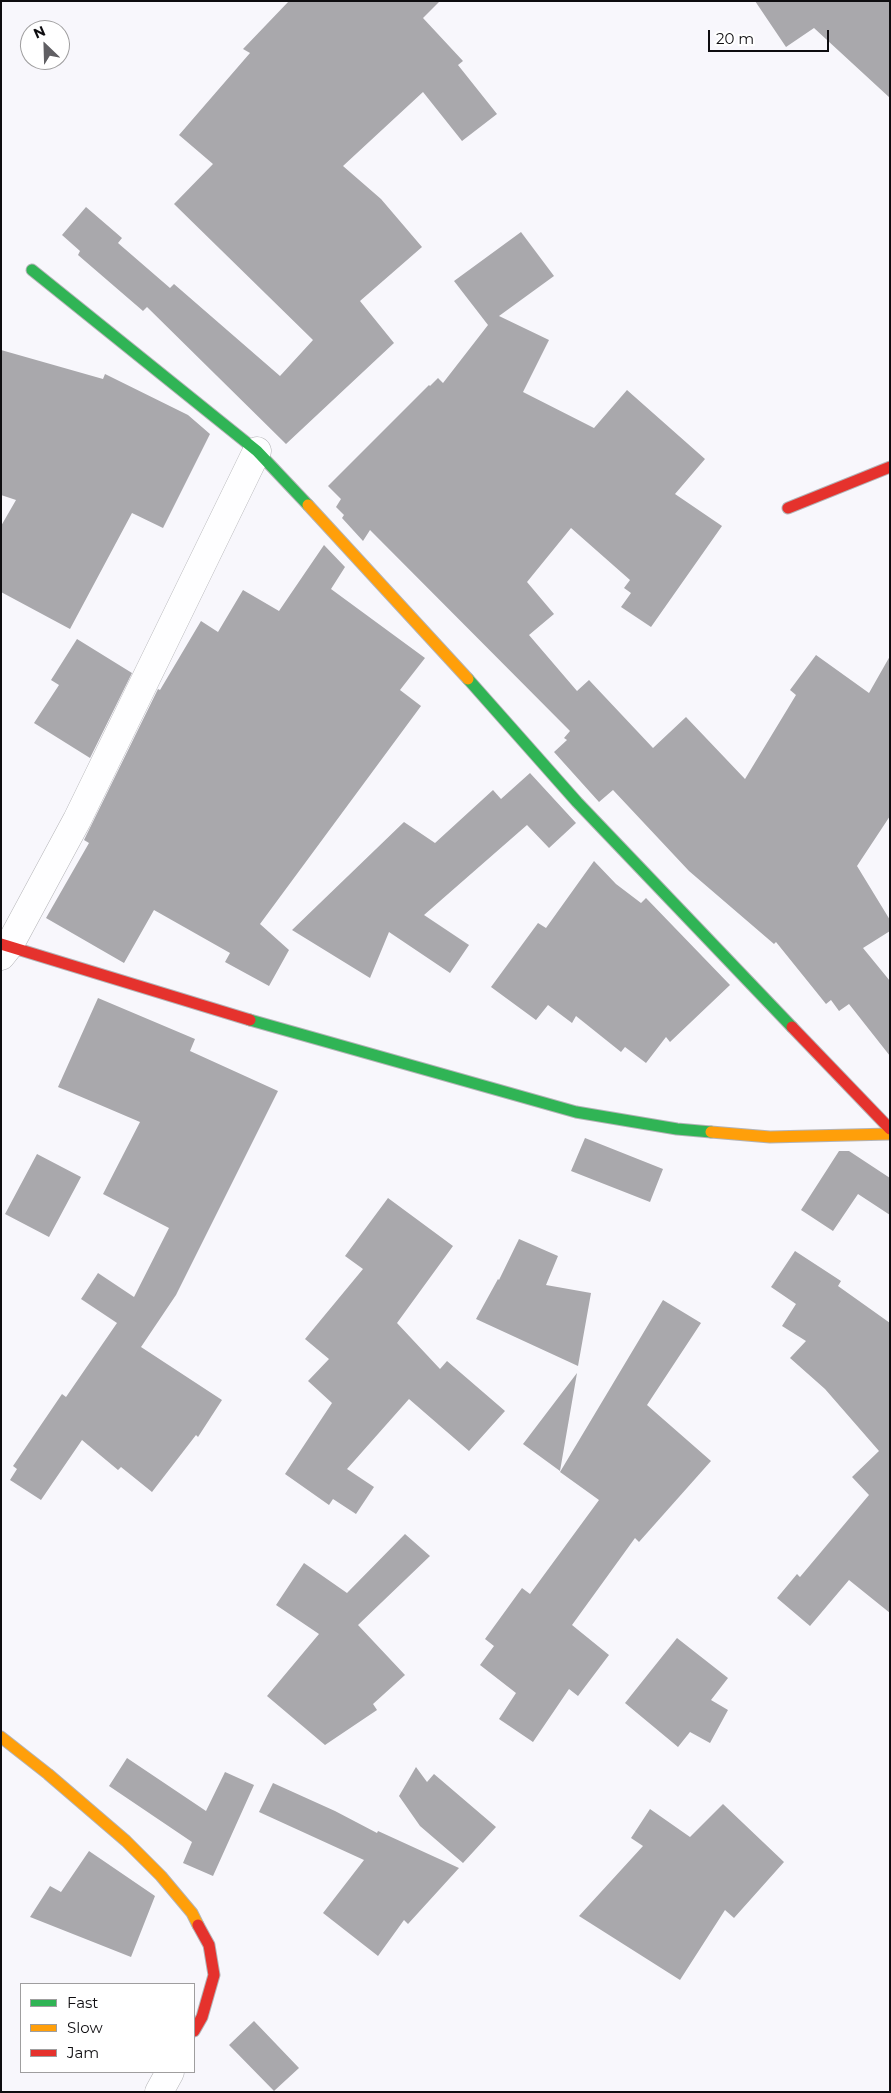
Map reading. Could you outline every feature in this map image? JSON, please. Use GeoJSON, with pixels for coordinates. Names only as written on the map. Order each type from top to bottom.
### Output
{"type":"FeatureCollection","features":[{"type":"Feature","properties":{"kind":"street"},"geometry":{"type":"LineString","coordinates":[[32,270],[257,451],[428,633],[577,802],[890,1129]]}},
{"type":"Feature","properties":{"kind":"street"},"geometry":{"type":"LineString","coordinates":[[257,451],[81,811],[4,948],[196,1005],[576,1112],[677,1129],[770,1137],[890,1134]]}},
{"type":"Feature","properties":{"kind":"street"},"geometry":{"type":"LineString","coordinates":[[788,508],[890,467]]}},
{"type":"Feature","properties":{"kind":"street"},"geometry":{"type":"LineString","coordinates":[[1,1737],[48,1774],[126,1841],[161,1876],[192,1913],[209,1945],[214,1975],[202,2017],[195,2029]]}},
{"type":"Feature","properties":{"kind":"street"},"geometry":{"type":"LineString","coordinates":[[159,2092],[169,2073]]}},
{"type":"Feature","properties":{"kind":"building"},"geometry":{"type":"Polygon","coordinates":[[[289,1],[440,1],[423,18],[463,61],[458,65],[497,114],[462,141],[423,92],[343,166],[381,199],[422,247],[360,301],[394,343],[286,444],[147,307],[143,311],[78,255],[80,251],[62,235],[86,207],[122,238],[118,243],[170,288],[174,284],[280,376],[313,340],[174,204],[213,164],[179,135],[250,53],[243,49],[289,1]]]}},
{"type":"Feature","properties":{"kind":"building"},"geometry":{"type":"Polygon","coordinates":[[[755,1],[890,1],[890,98],[814,28],[786,47],[755,1]]]}},
{"type":"Feature","properties":{"kind":"building"},"geometry":{"type":"Polygon","coordinates":[[[521,232],[554,276],[499,316],[549,340],[523,392],[594,428],[627,390],[705,459],[675,494],[722,526],[651,627],[621,607],[631,593],[624,588],[630,580],[571,528],[527,582],[554,614],[529,635],[577,691],[589,680],[653,748],[686,717],[745,779],[796,695],[790,690],[816,655],[869,693],[890,656],[890,816],[857,866],[890,920],[890,931],[863,948],[890,981],[890,1056],[849,1004],[839,1011],[831,1000],[826,1004],[776,942],[774,944],[689,871],[613,790],[599,802],[554,752],[567,740],[564,738],[570,731],[370,530],[363,541],[342,518],[344,515],[336,507],[341,499],[328,486],[429,385],[438,378],[443,383],[488,325],[454,281],[521,232]]]}},
{"type":"Feature","properties":{"kind":"building"},"geometry":{"type":"Polygon","coordinates":[[[1,350],[103,379],[105,374],[188,415],[210,434],[163,528],[132,513],[70,629],[1,592],[1,526],[16,500],[1,495],[1,350]]]}},
{"type":"Feature","properties":{"kind":"building"},"geometry":{"type":"Polygon","coordinates":[[[324,545],[345,567],[331,589],[425,658],[400,690],[421,706],[260,924],[289,950],[269,986],[225,962],[230,953],[154,910],[124,963],[46,918],[89,843],[84,840],[158,689],[160,690],[201,621],[218,632],[243,590],[279,611],[324,545]]]}},
{"type":"Feature","properties":{"kind":"building"},"geometry":{"type":"Polygon","coordinates":[[[77,639],[132,673],[90,758],[34,723],[59,685],[51,680],[77,639]]]}},
{"type":"Feature","properties":{"kind":"building"},"geometry":{"type":"Polygon","coordinates":[[[530,773],[576,823],[549,848],[527,825],[424,915],[469,945],[450,973],[389,932],[370,978],[292,930],[404,822],[435,843],[493,790],[501,799],[530,773]]]}},
{"type":"Feature","properties":{"kind":"building"},"geometry":{"type":"Polygon","coordinates":[[[594,861],[616,884],[641,903],[646,898],[730,985],[670,1042],[666,1037],[646,1063],[625,1047],[621,1052],[576,1016],[572,1023],[548,1005],[536,1020],[491,987],[538,923],[546,928],[594,861]]]}},
{"type":"Feature","properties":{"kind":"building"},"geometry":{"type":"Polygon","coordinates":[[[98,998],[195,1039],[190,1051],[278,1091],[176,1295],[141,1347],[222,1400],[198,1437],[196,1435],[152,1492],[121,1467],[118,1470],[82,1440],[41,1500],[10,1480],[17,1469],[13,1466],[62,1394],[66,1397],[117,1323],[81,1299],[98,1273],[134,1297],[169,1228],[103,1194],[140,1122],[58,1087],[98,998]]]}},
{"type":"Feature","properties":{"kind":"building"},"geometry":{"type":"Polygon","coordinates":[[[585,1138],[663,1169],[650,1202],[571,1171],[585,1138]]]}},
{"type":"Feature","properties":{"kind":"building"},"geometry":{"type":"Polygon","coordinates":[[[839,1151],[849,1151],[890,1178],[890,1215],[858,1194],[833,1231],[801,1210],[839,1151]]]}},
{"type":"Feature","properties":{"kind":"building"},"geometry":{"type":"Polygon","coordinates":[[[37,1154],[81,1177],[49,1237],[5,1214],[37,1154]]]}},
{"type":"Feature","properties":{"kind":"building"},"geometry":{"type":"Polygon","coordinates":[[[388,1198],[453,1246],[397,1323],[440,1369],[447,1361],[505,1411],[469,1451],[409,1399],[347,1469],[374,1487],[356,1514],[333,1499],[329,1505],[285,1474],[332,1403],[308,1381],[329,1359],[305,1339],[363,1269],[345,1256],[388,1198]]]}},
{"type":"Feature","properties":{"kind":"building"},"geometry":{"type":"Polygon","coordinates":[[[519,1239],[558,1256],[546,1285],[591,1293],[578,1366],[476,1319],[499,1280],[519,1239]]]}},
{"type":"Feature","properties":{"kind":"building"},"geometry":{"type":"Polygon","coordinates":[[[795,1251],[841,1281],[838,1286],[890,1323],[890,1613],[849,1580],[810,1626],[777,1598],[797,1574],[800,1577],[869,1495],[852,1477],[879,1451],[825,1389],[790,1358],[806,1341],[782,1326],[796,1304],[771,1287],[795,1251]]]}},
{"type":"Feature","properties":{"kind":"building"},"geometry":{"type":"Polygon","coordinates":[[[663,1300],[701,1323],[647,1405],[711,1461],[639,1542],[635,1538],[572,1625],[609,1655],[578,1696],[569,1689],[533,1742],[499,1719],[516,1693],[480,1665],[494,1646],[485,1639],[522,1588],[530,1594],[599,1500],[560,1472],[663,1300]]]}},
{"type":"Feature","properties":{"kind":"building"},"geometry":{"type":"Polygon","coordinates":[[[577,1373],[560,1471],[523,1444],[577,1373]]]}},
{"type":"Feature","properties":{"kind":"building"},"geometry":{"type":"Polygon","coordinates":[[[405,1534],[430,1556],[358,1625],[405,1675],[373,1704],[377,1710],[325,1745],[267,1696],[319,1634],[276,1605],[304,1563],[347,1593],[405,1534]]]}},
{"type":"Feature","properties":{"kind":"building"},"geometry":{"type":"Polygon","coordinates":[[[677,1638],[728,1678],[711,1700],[728,1710],[710,1743],[690,1732],[678,1747],[625,1703],[677,1638]]]}},
{"type":"Feature","properties":{"kind":"building"},"geometry":{"type":"Polygon","coordinates":[[[127,1758],[206,1811],[225,1772],[254,1785],[213,1876],[183,1863],[192,1842],[109,1786],[127,1758]]]}},
{"type":"Feature","properties":{"kind":"building"},"geometry":{"type":"Polygon","coordinates":[[[416,1767],[427,1782],[434,1774],[496,1827],[463,1863],[420,1826],[399,1796],[416,1767]]]}},
{"type":"Feature","properties":{"kind":"building"},"geometry":{"type":"Polygon","coordinates":[[[273,1783],[335,1811],[377,1833],[378,1831],[459,1868],[408,1924],[404,1920],[378,1956],[323,1913],[364,1860],[259,1812],[273,1783]]]}},
{"type":"Feature","properties":{"kind":"building"},"geometry":{"type":"Polygon","coordinates":[[[723,1804],[784,1862],[734,1918],[725,1910],[680,1980],[579,1916],[643,1846],[631,1838],[650,1809],[690,1837],[723,1804]]]}},
{"type":"Feature","properties":{"kind":"building"},"geometry":{"type":"Polygon","coordinates":[[[89,1851],[155,1896],[131,1957],[30,1917],[50,1886],[61,1892],[89,1851]]]}},
{"type":"Feature","properties":{"kind":"building"},"geometry":{"type":"Polygon","coordinates":[[[254,2021],[299,2068],[274,2091],[229,2045],[254,2021]]]}},
{"type":"Feature","properties":{"kind":"traffic: fast"},"geometry":{"type":"LineString","coordinates":[[32,270],[257,451],[308,505]]}},
{"type":"Feature","properties":{"kind":"traffic: fast"},"geometry":{"type":"LineString","coordinates":[[468,679],[577,802],[792,1027]]}},
{"type":"Feature","properties":{"kind":"traffic: fast"},"geometry":{"type":"LineString","coordinates":[[250,1020],[576,1112],[677,1129],[711,1132]]}},
{"type":"Feature","properties":{"kind":"traffic: slow"},"geometry":{"type":"LineString","coordinates":[[308,505],[468,679]]}},
{"type":"Feature","properties":{"kind":"traffic: slow"},"geometry":{"type":"LineString","coordinates":[[711,1132],[770,1137],[890,1134]]}},
{"type":"Feature","properties":{"kind":"traffic: slow"},"geometry":{"type":"LineString","coordinates":[[1,1737],[48,1774],[126,1841],[161,1876],[192,1913],[198,1925]]}},
{"type":"Feature","properties":{"kind":"traffic: jam"},"geometry":{"type":"LineString","coordinates":[[788,508],[890,467]]}},
{"type":"Feature","properties":{"kind":"traffic: jam"},"geometry":{"type":"LineString","coordinates":[[1,944],[250,1020]]}},
{"type":"Feature","properties":{"kind":"traffic: jam"},"geometry":{"type":"LineString","coordinates":[[792,1027],[890,1129]]}},
{"type":"Feature","properties":{"kind":"traffic: jam"},"geometry":{"type":"LineString","coordinates":[[195,2029],[202,2017],[214,1975],[209,1945],[198,1925]]}}]}
